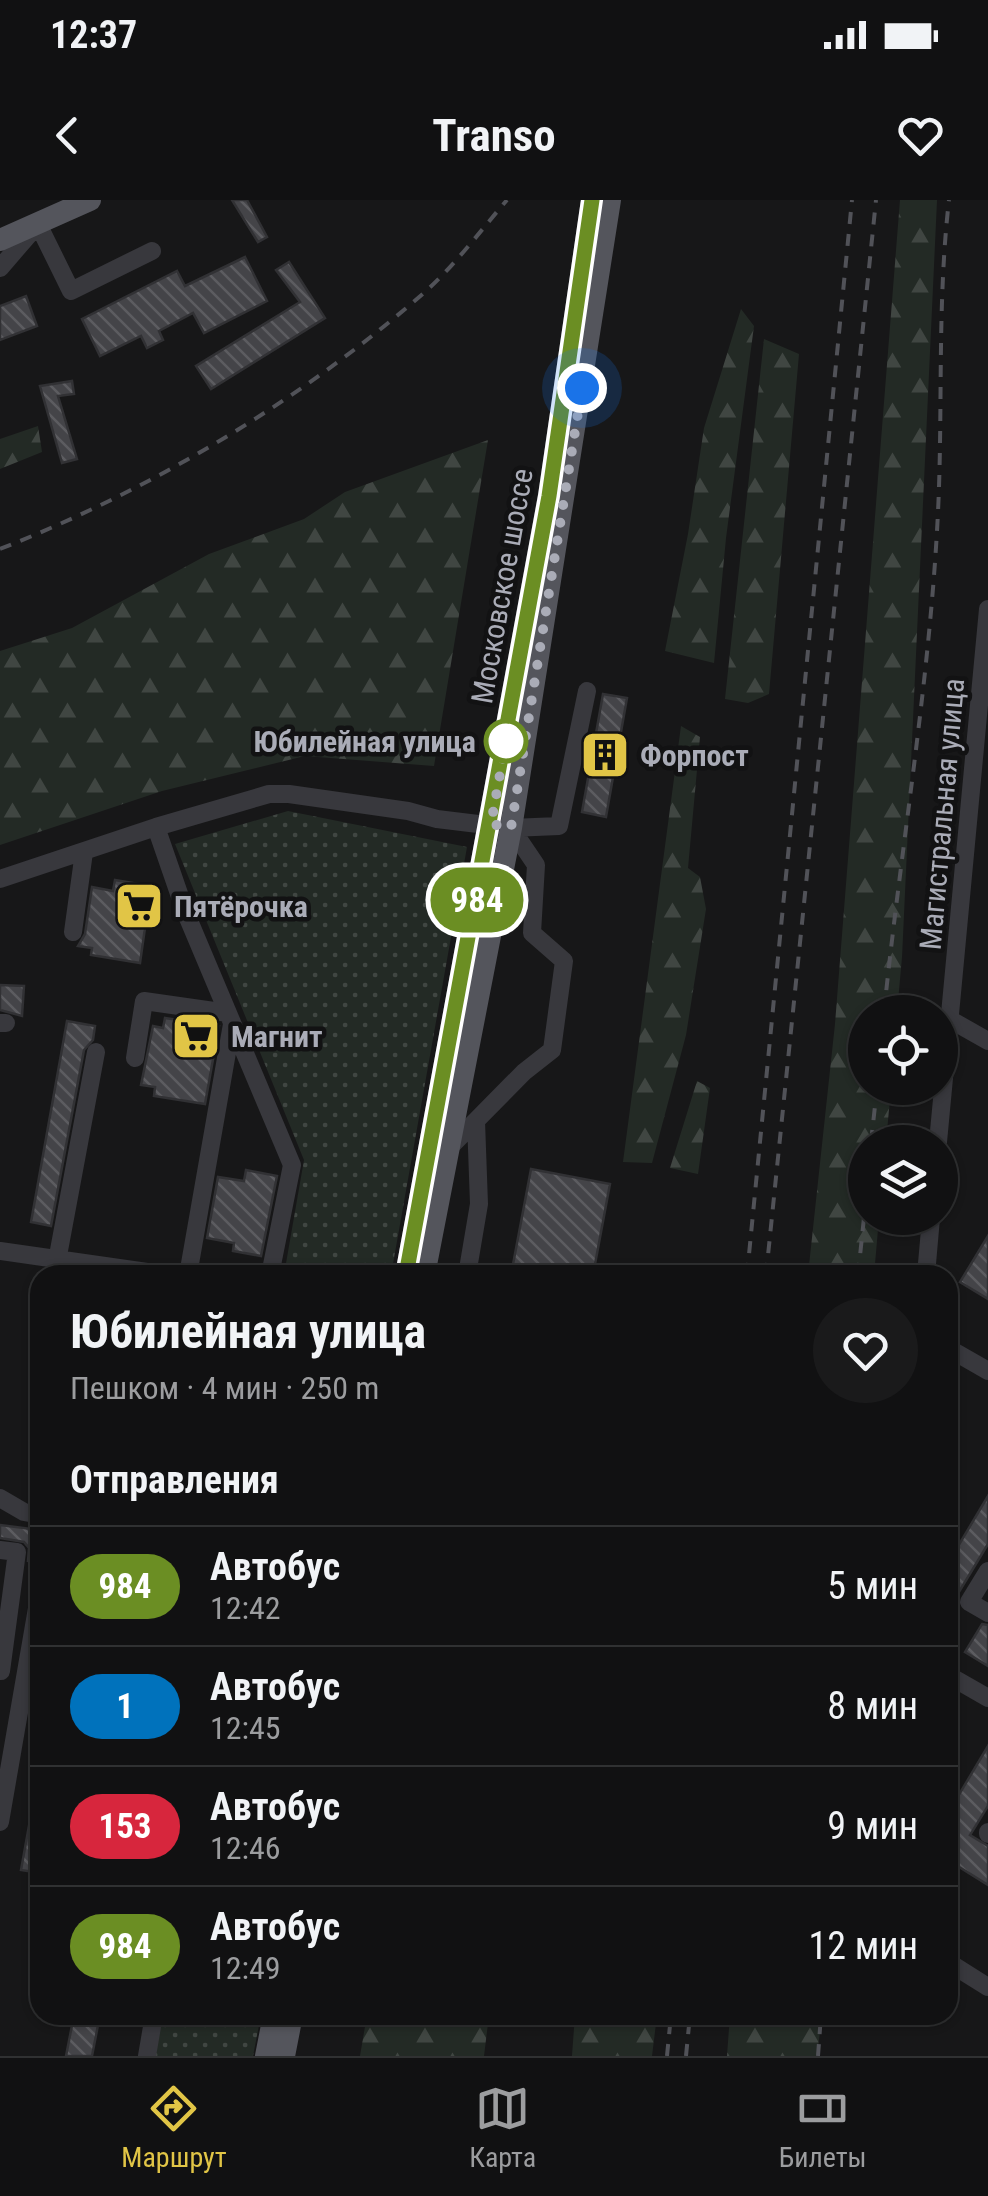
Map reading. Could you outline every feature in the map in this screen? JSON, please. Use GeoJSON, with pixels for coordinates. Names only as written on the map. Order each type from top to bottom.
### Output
{"type":"FeatureCollection","features":[{"type":"Feature","properties":{"kind":"main road"},"geometry":{"type":"LineString","coordinates":[[0,240],[90,200]]}},
{"type":"Feature","properties":{"kind":"main road","name":"Московское шоссе"},"geometry":{"type":"LineString","coordinates":[[408,1265],[428,1144],[501,826],[592,200]]}},
{"type":"Feature","properties":{"kind":"main road","name":"Московское шоссе"},"geometry":{"type":"LineString","coordinates":[[426,1265],[610,200]]}},
{"type":"Feature","properties":{"kind":"main road"},"geometry":{"type":"LineString","coordinates":[[266,2056],[272,2025]]}},
{"type":"Feature","properties":{"kind":"main road"},"geometry":{"type":"LineString","coordinates":[[284,2056],[290,2025]]}},
{"type":"Feature","properties":{"kind":"street"},"geometry":{"type":"LineString","coordinates":[[0,268],[38,224],[71,291],[152,251]]}},
{"type":"Feature","properties":{"kind":"street","name":"Магистральная улица"},"geometry":{"type":"LineString","coordinates":[[952,995],[983,716],[988,610]]}},
{"type":"Feature","properties":{"kind":"street"},"geometry":{"type":"LineString","coordinates":[[0,880],[269,794],[501,826],[559,826],[587,692]]}},
{"type":"Feature","properties":{"kind":"street"},"geometry":{"type":"LineString","coordinates":[[446,1151],[524,1072],[552,1050],[564,961],[532,933],[536,866],[501,826]]}},
{"type":"Feature","properties":{"kind":"street"},"geometry":{"type":"LineString","coordinates":[[156,827],[185,911],[292,1165],[272,1265]]}},
{"type":"Feature","properties":{"kind":"street"},"geometry":{"type":"LineString","coordinates":[[73,932],[84,852]]}},
{"type":"Feature","properties":{"kind":"street"},"geometry":{"type":"LineString","coordinates":[[135,1058],[144,1001],[230,1018]]}},
{"type":"Feature","properties":{"kind":"street"},"geometry":{"type":"LineString","coordinates":[[190,1265],[230,1018]]}},
{"type":"Feature","properties":{"kind":"street"},"geometry":{"type":"LineString","coordinates":[[958,1024],[988,1041]]}},
{"type":"Feature","properties":{"kind":"street"},"geometry":{"type":"LineString","coordinates":[[58,1261],[96,1052]]}},
{"type":"Feature","properties":{"kind":"street"},"geometry":{"type":"LineString","coordinates":[[469,1265],[479,1204],[476,1121]]}},
{"type":"Feature","properties":{"kind":"street"},"geometry":{"type":"LineString","coordinates":[[927,1265],[930,1235]]}},
{"type":"Feature","properties":{"kind":"street"},"geometry":{"type":"LineString","coordinates":[[0,1251],[74,1265]]}},
{"type":"Feature","properties":{"kind":"street"},"geometry":{"type":"LineString","coordinates":[[958,1354],[988,1371]]}},
{"type":"Feature","properties":{"kind":"street"},"geometry":{"type":"LineString","coordinates":[[0,1498],[30,1513]]}},
{"type":"Feature","properties":{"kind":"street"},"geometry":{"type":"LineString","coordinates":[[0,1550],[17,1552],[0,1673]]}},
{"type":"Feature","properties":{"kind":"street"},"geometry":{"type":"LineString","coordinates":[[988,1571],[969,1602],[988,1613]]}},
{"type":"Feature","properties":{"kind":"street"},"geometry":{"type":"LineString","coordinates":[[0,1822],[30,1649]]}},
{"type":"Feature","properties":{"kind":"street"},"geometry":{"type":"LineString","coordinates":[[958,1681],[988,1698]]}},
{"type":"Feature","properties":{"kind":"street"},"geometry":{"type":"LineString","coordinates":[[958,1968],[988,1988]]}},
{"type":"Feature","properties":{"kind":"street"},"geometry":{"type":"LineString","coordinates":[[147,2056],[152,2025]]}},
{"type":"Feature","properties":{"kind":"green space"},"geometry":{"type":"Polygon","coordinates":[[[900,200],[937,200],[899,995],[848,995],[848,1105],[889,1105],[888,1125],[848,1125],[848,1235],[878,1235],[875,1265],[809,1265],[835,1024],[900,200]]]}},
{"type":"Feature","properties":{"kind":"green space"},"geometry":{"type":"Polygon","coordinates":[[[741,309],[754,326],[714,663],[665,651],[704,428],[741,309]]]}},
{"type":"Feature","properties":{"kind":"green space"},"geometry":{"type":"Polygon","coordinates":[[[764,339],[799,354],[769,694],[748,703],[725,699],[764,339]]]}},
{"type":"Feature","properties":{"kind":"green space"},"geometry":{"type":"Polygon","coordinates":[[[38,426],[42,452],[0,469],[0,439],[38,426]]]}},
{"type":"Feature","properties":{"kind":"green space"},"geometry":{"type":"Polygon","coordinates":[[[488,440],[434,766],[305,756],[162,791],[0,845],[0,651],[72,628],[209,554],[304,519],[345,492],[488,440]]]}},
{"type":"Feature","properties":{"kind":"green space"},"geometry":{"type":"Polygon","coordinates":[[[681,726],[700,737],[688,868],[700,877],[706,909],[686,1035],[652,1163],[623,1162],[681,726]]]}},
{"type":"Feature","properties":{"kind":"green space"},"geometry":{"type":"Polygon","coordinates":[[[288,811],[467,847],[393,1265],[286,1265],[304,1160],[175,844],[288,811]]]}},
{"type":"Feature","properties":{"kind":"green space"},"geometry":{"type":"Polygon","coordinates":[[[697,1081],[710,1088],[698,1174],[670,1168],[697,1081]]]}},
{"type":"Feature","properties":{"kind":"green space"},"geometry":{"type":"Polygon","coordinates":[[[152,2025],[259,2025],[253,2056],[147,2056],[152,2025]]]}},
{"type":"Feature","properties":{"kind":"green space"},"geometry":{"type":"Polygon","coordinates":[[[365,2025],[488,2025],[484,2056],[360,2056],[365,2025]]]}},
{"type":"Feature","properties":{"kind":"green space"},"geometry":{"type":"Polygon","coordinates":[[[574,2025],[656,2025],[652,2056],[572,2056],[574,2025]]]}},
{"type":"Feature","properties":{"kind":"green space"},"geometry":{"type":"Polygon","coordinates":[[[729,2025],[821,2025],[817,2056],[727,2056],[729,2025]]]}},
{"type":"Feature","properties":{"kind":"building"},"geometry":{"type":"Polygon","coordinates":[[[232,200],[247,200],[267,237],[258,242],[232,200]]]}},
{"type":"Feature","properties":{"kind":"building"},"geometry":{"type":"Polygon","coordinates":[[[245,257],[267,301],[204,333],[193,313],[159,331],[163,340],[147,348],[141,336],[100,356],[82,319],[177,271],[185,286],[245,257]]]}},
{"type":"Feature","properties":{"kind":"building"},"geometry":{"type":"Polygon","coordinates":[[[289,262],[325,318],[211,389],[196,366],[300,302],[276,270],[289,262]]]}},
{"type":"Feature","properties":{"kind":"building"},"geometry":{"type":"Polygon","coordinates":[[[26,296],[37,326],[0,340],[0,306],[26,296]]]}},
{"type":"Feature","properties":{"kind":"building"},"geometry":{"type":"Polygon","coordinates":[[[72,381],[74,394],[58,396],[77,459],[62,463],[40,386],[72,381]]]}},
{"type":"Feature","properties":{"kind":"building","name":"Форпост"},"geometry":{"type":"Polygon","coordinates":[[[603,694],[627,698],[606,817],[582,812],[603,694]]]}},
{"type":"Feature","properties":{"kind":"building"},"geometry":{"type":"Polygon","coordinates":[[[115,880],[151,886],[140,963],[91,955],[92,948],[78,946],[85,934],[92,887],[113,891],[115,880]]]}},
{"type":"Feature","properties":{"kind":"building"},"geometry":{"type":"Polygon","coordinates":[[[0,985],[24,986],[22,1016],[0,1010],[0,985]]]}},
{"type":"Feature","properties":{"kind":"building"},"geometry":{"type":"Polygon","coordinates":[[[165,1018],[219,1026],[205,1104],[154,1096],[155,1087],[141,1085],[153,1026],[163,1028],[165,1018]]]}},
{"type":"Feature","properties":{"kind":"building"},"geometry":{"type":"Polygon","coordinates":[[[67,1021],[95,1026],[93,1040],[84,1050],[51,1226],[31,1222],[67,1021]]]}},
{"type":"Feature","properties":{"kind":"building"},"geometry":{"type":"Polygon","coordinates":[[[531,1169],[610,1184],[595,1265],[513,1265],[531,1169]]]}},
{"type":"Feature","properties":{"kind":"building"},"geometry":{"type":"Polygon","coordinates":[[[246,1170],[277,1176],[261,1256],[233,1251],[234,1243],[207,1238],[218,1177],[244,1181],[246,1170]]]}},
{"type":"Feature","properties":{"kind":"building"},"geometry":{"type":"Polygon","coordinates":[[[988,1236],[988,1299],[960,1282],[988,1236]]]}},
{"type":"Feature","properties":{"kind":"building"},"geometry":{"type":"Polygon","coordinates":[[[988,1496],[988,1544],[958,1594],[958,1546],[988,1496]]]}},
{"type":"Feature","properties":{"kind":"building"},"geometry":{"type":"Polygon","coordinates":[[[0,1525],[30,1529],[30,1561],[24,1542],[0,1538],[0,1525]]]}},
{"type":"Feature","properties":{"kind":"building"},"geometry":{"type":"Polygon","coordinates":[[[982,1624],[988,1625],[988,1666],[965,1652],[982,1624]]]}},
{"type":"Feature","properties":{"kind":"building"},"geometry":{"type":"Polygon","coordinates":[[[988,1746],[988,1806],[970,1835],[988,1846],[988,1885],[958,1866],[958,1796],[988,1746]]]}},
{"type":"Feature","properties":{"kind":"building"},"geometry":{"type":"Polygon","coordinates":[[[30,1820],[30,1871],[21,1870],[30,1820]]]}},
{"type":"Feature","properties":{"kind":"building"},"geometry":{"type":"Polygon","coordinates":[[[72,2025],[98,2025],[92,2056],[66,2056],[72,2025]]]}},
{"type":"Feature","properties":{"kind":"railway"},"geometry":{"type":"LineString","coordinates":[[0,549],[114,499],[278,404],[379,331],[426,291],[507,200]]}},
{"type":"Feature","properties":{"kind":"railway"},"geometry":{"type":"LineString","coordinates":[[748,1265],[852,200]]}},
{"type":"Feature","properties":{"kind":"railway"},"geometry":{"type":"LineString","coordinates":[[767,1265],[876,200]]}},
{"type":"Feature","properties":{"kind":"railway"},"geometry":{"type":"LineString","coordinates":[[886,995],[934,575],[949,200]]}},
{"type":"Feature","properties":{"kind":"railway"},"geometry":{"type":"LineString","coordinates":[[873,1125],[875,1105]]}},
{"type":"Feature","properties":{"kind":"railway"},"geometry":{"type":"LineString","coordinates":[[859,1265],[862,1235]]}},
{"type":"Feature","properties":{"kind":"railway"},"geometry":{"type":"LineString","coordinates":[[667,2056],[670,2025]]}},
{"type":"Feature","properties":{"kind":"railway"},"geometry":{"type":"LineString","coordinates":[[686,2056],[689,2025]]}},
{"type":"Feature","properties":{"kind":"railway"},"geometry":{"type":"LineString","coordinates":[[818,2056],[820,2025]]}},
{"type":"Feature","properties":{"kind":"bus line","name":"984"},"geometry":{"type":"LineString","coordinates":[[408,1265],[549,496],[592,200]]}},
{"type":"Feature","properties":{"kind":"place","name":"Юбилейная улица"},"geometry":{"type":"Point","coordinates":[506,741]}},
{"type":"Feature","properties":{"kind":"place","name":"Форпост"},"geometry":{"type":"Point","coordinates":[605,755]}},
{"type":"Feature","properties":{"kind":"place","name":"Пятёрочка"},"geometry":{"type":"Point","coordinates":[139,906]}},
{"type":"Feature","properties":{"kind":"place","name":"Магнит"},"geometry":{"type":"Point","coordinates":[196,1036]}},
{"type":"Feature","properties":{"kind":"route"},"geometry":{"type":"LineString","coordinates":[[506,741],[491,824],[511,828],[582,388]]}}]}
